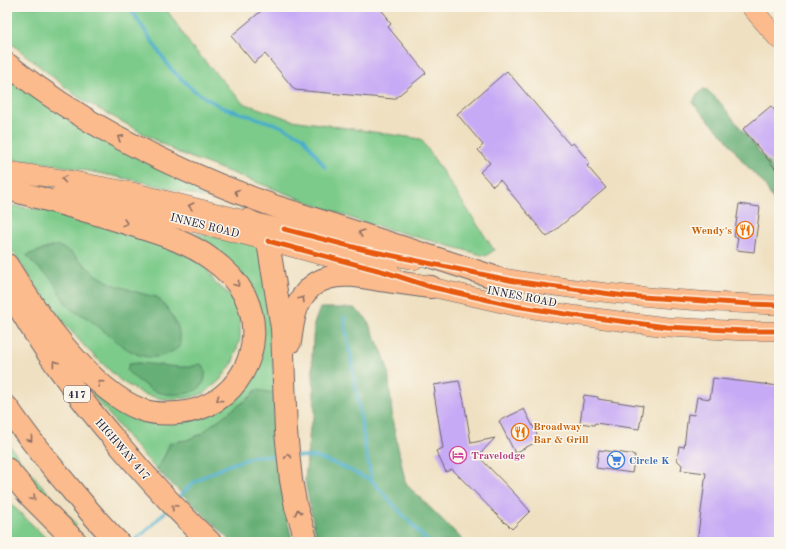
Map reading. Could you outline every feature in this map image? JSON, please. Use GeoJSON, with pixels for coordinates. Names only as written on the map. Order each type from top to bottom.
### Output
{"type":"FeatureCollection","features":[{"type":"Feature","properties":{"kind":"highway"},"geometry":{"type":"LineString","coordinates":[[7,64],[50,95],[99,126],[143,150],[195,175],[284,209],[491,276]]}},
{"type":"Feature","properties":{"kind":"highway"},"geometry":{"type":"LineString","coordinates":[[7,188],[148,230],[185,244],[212,259],[228,274],[245,296],[253,320],[254,338],[247,363],[240,377],[228,391],[213,403],[205,407],[187,412],[168,414],[141,410],[113,394],[84,367],[54,333],[7,265]]}},
{"type":"Feature","properties":{"kind":"highway"},"geometry":{"type":"LineString","coordinates":[[247,220],[261,227],[265,231],[268,241],[282,328],[286,432],[291,480],[296,507],[307,542]]}},
{"type":"Feature","properties":{"kind":"highway"},"geometry":{"type":"LineString","coordinates":[[284,391],[292,326],[297,308],[303,296],[314,284],[328,278],[343,275],[431,288]]}},
{"type":"Feature","properties":{"kind":"highway","name":"HIGHWAY 417"},"geometry":{"type":"LineString","coordinates":[[7,288],[56,366],[84,403],[159,491],[210,542]]}},
{"type":"Feature","properties":{"kind":"highway"},"geometry":{"type":"LineString","coordinates":[[7,408],[51,465],[114,538]]}},
{"type":"Feature","properties":{"kind":"highway"},"geometry":{"type":"LineString","coordinates":[[7,469],[30,496],[76,542]]}},
{"type":"Feature","properties":{"kind":"main road"},"geometry":{"type":"LineString","coordinates":[[752,7],[779,40]]}},
{"type":"Feature","properties":{"kind":"main road","name":"INNES ROAD"},"geometry":{"type":"LineString","coordinates":[[7,171],[125,190],[361,249],[521,282],[605,293],[671,299],[779,305]]}},
{"type":"Feature","properties":{"kind":"main road","name":"INNES ROAD"},"geometry":{"type":"LineString","coordinates":[[7,188],[53,194],[166,216],[385,272],[431,288],[515,306],[668,327],[779,331]]}},
{"type":"Feature","properties":{"kind":"main road"},"geometry":{"type":"LineString","coordinates":[[668,327],[671,299]]}},
{"type":"Feature","properties":{"kind":"green space"},"geometry":{"type":"Polygon","coordinates":[[[7,7],[165,7],[191,46],[243,103],[292,120],[421,139],[494,250],[486,256],[359,221],[179,153],[79,98],[7,40],[7,7]]]}},
{"type":"Feature","properties":{"kind":"green space"},"geometry":{"type":"Polygon","coordinates":[[[7,70],[273,215],[143,182],[53,164],[7,159],[7,70]]]}},
{"type":"Feature","properties":{"kind":"green space"},"geometry":{"type":"Polygon","coordinates":[[[703,89],[707,90],[718,100],[779,176],[779,206],[774,202],[765,185],[744,163],[723,135],[693,103],[696,96],[703,89]]]}},
{"type":"Feature","properties":{"kind":"green space"},"geometry":{"type":"Polygon","coordinates":[[[7,205],[51,211],[165,245],[204,264],[215,283],[229,294],[238,307],[240,317],[240,339],[232,364],[220,380],[205,393],[188,398],[163,399],[143,394],[121,381],[87,349],[51,308],[7,243],[7,205]]]}},
{"type":"Feature","properties":{"kind":"green space"},"geometry":{"type":"Polygon","coordinates":[[[176,230],[238,241],[260,247],[271,307],[274,393],[256,391],[249,398],[210,426],[202,434],[187,440],[170,443],[157,470],[92,394],[97,389],[112,402],[224,404],[261,320],[176,230]]]}},
{"type":"Feature","properties":{"kind":"green space"},"geometry":{"type":"Polygon","coordinates":[[[57,245],[72,253],[95,274],[112,284],[157,297],[168,309],[178,327],[180,346],[167,354],[155,357],[143,356],[132,352],[121,345],[88,318],[71,309],[64,301],[53,281],[32,262],[27,255],[57,245]]]}},
{"type":"Feature","properties":{"kind":"green space"},"geometry":{"type":"Polygon","coordinates":[[[320,308],[354,308],[366,318],[383,354],[388,370],[393,423],[405,481],[409,487],[465,542],[319,542],[314,527],[305,480],[310,427],[315,414],[312,355],[314,324],[320,308]]]}},
{"type":"Feature","properties":{"kind":"green space"},"geometry":{"type":"Polygon","coordinates":[[[139,363],[179,367],[190,367],[200,364],[204,366],[205,379],[201,386],[190,393],[169,394],[157,392],[149,388],[127,371],[129,364],[139,363]]]}},
{"type":"Feature","properties":{"kind":"green space"},"geometry":{"type":"Polygon","coordinates":[[[256,390],[274,393],[274,433],[278,471],[287,507],[288,523],[293,542],[232,542],[157,470],[170,443],[187,440],[202,434],[210,426],[249,398],[256,390]]]}},
{"type":"Feature","properties":{"kind":"green space"},"geometry":{"type":"Polygon","coordinates":[[[7,442],[31,473],[77,525],[73,529],[7,459],[7,442]]]}},
{"type":"Feature","properties":{"kind":"green space"},"geometry":{"type":"Polygon","coordinates":[[[7,500],[50,542],[7,542],[7,500]]]}},
{"type":"Feature","properties":{"kind":"building"},"geometry":{"type":"Polygon","coordinates":[[[266,7],[379,7],[391,24],[388,27],[426,73],[394,99],[295,90],[265,54],[254,63],[231,36],[266,7]]]}},
{"type":"Feature","properties":{"kind":"building"},"geometry":{"type":"Polygon","coordinates":[[[507,71],[570,145],[573,143],[590,163],[587,166],[606,188],[547,237],[500,180],[493,186],[480,172],[490,163],[478,150],[483,145],[457,114],[507,71]]]}},
{"type":"Feature","properties":{"kind":"building"},"geometry":{"type":"Polygon","coordinates":[[[771,106],[779,115],[779,173],[743,129],[771,106]]]}},
{"type":"Feature","properties":{"kind":"building","name":"Wendy's"},"geometry":{"type":"Polygon","coordinates":[[[739,204],[760,207],[754,252],[736,250],[738,237],[734,237],[739,204]]]}},
{"type":"Feature","properties":{"kind":"building"},"geometry":{"type":"Polygon","coordinates":[[[713,378],[779,386],[779,542],[697,542],[706,473],[681,470],[682,465],[677,460],[679,446],[684,447],[688,414],[694,415],[697,397],[710,399],[713,378]]]}},
{"type":"Feature","properties":{"kind":"building","name":"Travelodge"},"geometry":{"type":"Polygon","coordinates":[[[459,381],[471,443],[495,438],[478,456],[530,511],[512,529],[452,469],[446,472],[436,451],[443,448],[434,385],[459,381]]]}},
{"type":"Feature","properties":{"kind":"building"},"geometry":{"type":"Polygon","coordinates":[[[584,395],[598,397],[598,399],[643,406],[639,429],[595,423],[594,425],[580,423],[584,395]]]}},
{"type":"Feature","properties":{"kind":"building"},"geometry":{"type":"Polygon","coordinates":[[[524,409],[540,440],[515,453],[499,421],[524,409]]]}},
{"type":"Feature","properties":{"kind":"building","name":"Circle K"},"geometry":{"type":"Polygon","coordinates":[[[599,450],[635,455],[632,473],[596,468],[599,450]]]}},
{"type":"Feature","properties":{"kind":"waterway"},"geometry":{"type":"LineString","coordinates":[[129,7],[170,68],[193,90],[221,107],[278,125],[303,137],[325,167]]}},
{"type":"Feature","properties":{"kind":"waterway"},"geometry":{"type":"LineString","coordinates":[[344,317],[372,481]]}},
{"type":"Feature","properties":{"kind":"waterway"},"geometry":{"type":"LineString","coordinates":[[177,499],[192,484],[229,465],[255,456],[282,456]]}},
{"type":"Feature","properties":{"kind":"waterway"},"geometry":{"type":"LineString","coordinates":[[296,456],[315,457],[339,465],[372,481],[428,542]]}},
{"type":"Feature","properties":{"kind":"waterway"},"geometry":{"type":"LineString","coordinates":[[133,542],[167,510]]}},
{"type":"Feature","properties":{"kind":"cycle path"},"geometry":{"type":"LineString","coordinates":[[284,229],[361,249],[514,281],[626,296],[779,305]]}},
{"type":"Feature","properties":{"kind":"cycle path"},"geometry":{"type":"LineString","coordinates":[[268,241],[385,272],[431,287],[515,306],[667,327],[779,331]]}},
{"type":"Feature","properties":{"kind":"place","name":"Wendy's"},"geometry":{"type":"Point","coordinates":[745,230]}},
{"type":"Feature","properties":{"kind":"place","name":"Broadway Bar & Grill"},"geometry":{"type":"Point","coordinates":[520,432]}},
{"type":"Feature","properties":{"kind":"place","name":"Travelodge"},"geometry":{"type":"Point","coordinates":[458,455]}},
{"type":"Feature","properties":{"kind":"place","name":"Circle K"},"geometry":{"type":"Point","coordinates":[616,460]}}]}
